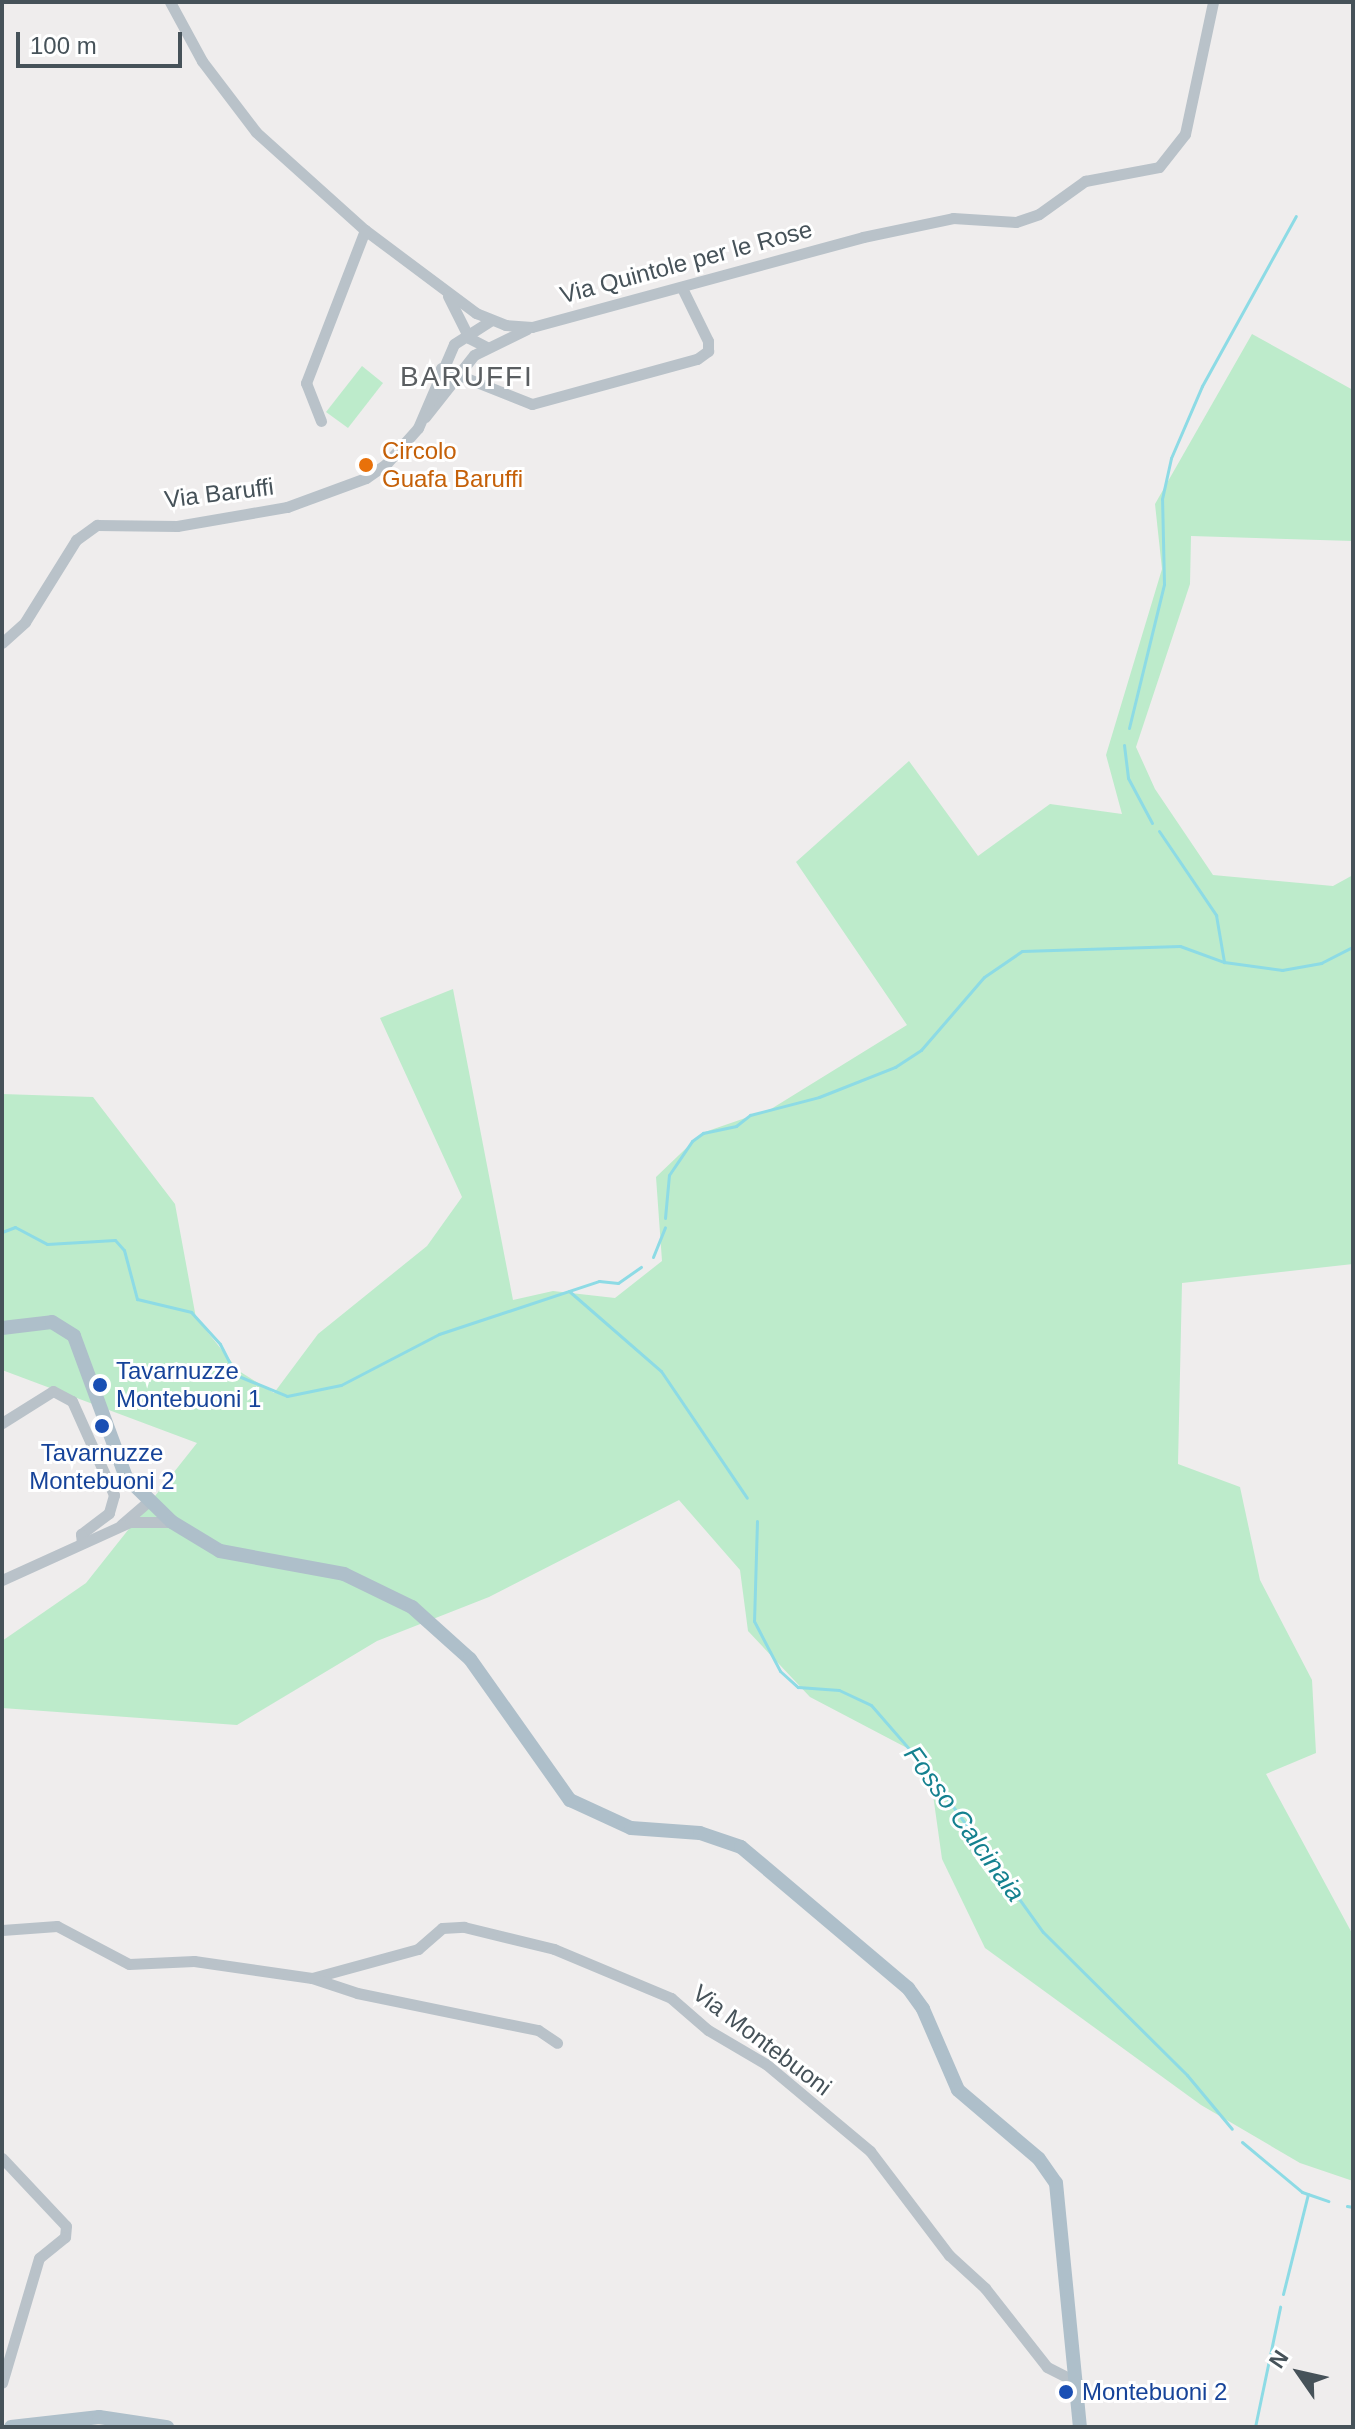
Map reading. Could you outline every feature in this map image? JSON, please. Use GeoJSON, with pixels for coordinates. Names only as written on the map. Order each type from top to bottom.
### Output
{"type":"FeatureCollection","features":[{"type":"Feature","properties":{"kind":"main road"},"geometry":{"type":"LineString","coordinates":[[2,1328],[52,1322],[74,1336],[131,1486],[172,1522],[220,1551],[344,1574],[412,1607],[470,1659],[570,1800],[631,1828],[728,1840],[908,1988],[923,2009],[958,2090],[1039,2159],[1056,2183],[1080,2427]]}},
{"type":"Feature","properties":{"kind":"main road"},"geometry":{"type":"LineString","coordinates":[[11,2427],[99,2417],[167,2427]]}},
{"type":"Feature","properties":{"kind":"street","name":"Via Quintole per le Rose"},"geometry":{"type":"LineString","coordinates":[[170,2],[202,61],[256,132],[365,230],[446,293],[490,321],[532,327],[627,299],[683,290],[818,249],[953,218],[1016,222],[1039,214],[1085,181],[1159,167],[1185,134],[1213,2]]}},
{"type":"Feature","properties":{"kind":"street"},"geometry":{"type":"LineString","coordinates":[[321,421],[306,383],[365,230]]}},
{"type":"Feature","properties":{"kind":"street"},"geometry":{"type":"LineString","coordinates":[[441,368],[532,404],[702,357],[708,341],[683,290]]}},
{"type":"Feature","properties":{"kind":"street"},"geometry":{"type":"LineString","coordinates":[[446,293],[466,333],[487,347],[490,321]]}},
{"type":"Feature","properties":{"kind":"street","name":"Via Baruffi"},"geometry":{"type":"LineString","coordinates":[[422,421],[441,368],[466,333],[490,321]]}},
{"type":"Feature","properties":{"kind":"street","name":"Via Baruffi"},"geometry":{"type":"LineString","coordinates":[[2,643],[25,622],[76,540],[97,525],[177,526],[315,499],[386,464],[447,395],[458,375],[487,347],[532,327]]}},
{"type":"Feature","properties":{"kind":"street"},"geometry":{"type":"LineString","coordinates":[[2,1423],[53,1391],[72,1401],[114,1495],[109,1513],[81,1534],[82,1543]]}},
{"type":"Feature","properties":{"kind":"street"},"geometry":{"type":"LineString","coordinates":[[89,1437],[108,1427]]}},
{"type":"Feature","properties":{"kind":"street"},"geometry":{"type":"LineString","coordinates":[[127,1520],[131,1486]]}},
{"type":"Feature","properties":{"kind":"street"},"geometry":{"type":"LineString","coordinates":[[2,1580],[127,1520],[147,1502]]}},
{"type":"Feature","properties":{"kind":"street"},"geometry":{"type":"LineString","coordinates":[[127,1520],[172,1522]]}},
{"type":"Feature","properties":{"kind":"street","name":"Via Montebuoni"},"geometry":{"type":"LineString","coordinates":[[2,1930],[57,1926],[129,1964],[194,1961],[312,1978],[418,1949],[442,1928],[464,1927],[554,1949],[671,1998],[708,2030],[766,2064],[870,2151],[949,2255],[985,2288],[1047,2367],[1077,2382]]}},
{"type":"Feature","properties":{"kind":"street"},"geometry":{"type":"LineString","coordinates":[[312,1978],[357,1993],[538,2030],[557,2043]]}},
{"type":"Feature","properties":{"kind":"street"},"geometry":{"type":"LineString","coordinates":[[2,2158],[66,2226],[65,2237],[39,2258],[2,2383]]}},
{"type":"Feature","properties":{"kind":"green space"},"geometry":{"type":"Polygon","coordinates":[[[1252,334],[1353,390],[1353,541],[1191,536],[1190,584],[1136,747],[1155,789],[1213,875],[1333,886],[1353,875],[1353,1264],[1182,1283],[1178,1464],[1240,1487],[1260,1580],[1312,1680],[1316,1753],[1266,1774],[1353,1935],[1353,2181],[1300,2163],[1201,2105],[985,1948],[942,1859],[928,1759],[810,1697],[748,1631],[740,1570],[679,1500],[489,1597],[377,1641],[237,1725],[2,1708],[2,1641],[86,1583],[197,1443],[2,1370],[2,1094],[93,1097],[175,1204],[196,1318],[239,1371],[274,1393],[318,1334],[427,1246],[462,1197],[380,1018],[453,989],[513,1300],[553,1291],[615,1298],[662,1261],[656,1177],[702,1133],[771,1109],[907,1025],[796,862],[909,761],[978,856],[1050,804],[1122,814],[1106,755],[1162,569],[1155,504],[1252,334]]]}},
{"type":"Feature","properties":{"kind":"green space"},"geometry":{"type":"Polygon","coordinates":[[[362,366],[383,383],[348,428],[326,412],[362,366]]]}},
{"type":"Feature","properties":{"kind":"waterway"},"geometry":{"type":"LineString","coordinates":[[1129,728],[1164,584],[1162,499],[1171,458],[1202,386],[1296,216]]}},
{"type":"Feature","properties":{"kind":"waterway"},"geometry":{"type":"LineString","coordinates":[[1124,745],[1128,778],[1152,823]]}},
{"type":"Feature","properties":{"kind":"waterway"},"geometry":{"type":"LineString","coordinates":[[1159,831],[1216,915],[1224,962]]}},
{"type":"Feature","properties":{"kind":"waterway"},"geometry":{"type":"LineString","coordinates":[[665,1218],[669,1175],[692,1141],[703,1133],[736,1126],[750,1115],[819,1097],[895,1067],[921,1050],[984,977],[1022,951],[1180,946],[1224,962],[1282,970],[1321,963],[1353,947]]}},
{"type":"Feature","properties":{"kind":"waterway"},"geometry":{"type":"LineString","coordinates":[[2,1232],[15,1227],[47,1244],[115,1240],[124,1250],[137,1299],[191,1312],[220,1344],[236,1375],[287,1396],[341,1385],[439,1334],[599,1281],[618,1283],[641,1267]]}},
{"type":"Feature","properties":{"kind":"waterway"},"geometry":{"type":"LineString","coordinates":[[653,1257],[665,1227]]}},
{"type":"Feature","properties":{"kind":"waterway","name":"Fosso Calcinaia"},"geometry":{"type":"LineString","coordinates":[[569,1291],[661,1371],[747,1498]]}},
{"type":"Feature","properties":{"kind":"waterway","name":"Fosso Calcinaia"},"geometry":{"type":"LineString","coordinates":[[757,1521],[754,1621],[780,1671],[798,1687],[839,1690],[871,1705],[924,1766],[1043,1932],[1187,2075],[1232,2129]]}},
{"type":"Feature","properties":{"kind":"waterway","name":"Fosso Calcinaia"},"geometry":{"type":"LineString","coordinates":[[1242,2142],[1302,2192],[1328,2201]]}},
{"type":"Feature","properties":{"kind":"waterway","name":"Fosso Calcinaia"},"geometry":{"type":"LineString","coordinates":[[1283,2294],[1308,2194]]}},
{"type":"Feature","properties":{"kind":"waterway"},"geometry":{"type":"LineString","coordinates":[[1347,2206],[1353,2207]]}},
{"type":"Feature","properties":{"kind":"waterway","name":"Fosso Calcinaia"},"geometry":{"type":"LineString","coordinates":[[1255,2427],[1280,2307]]}},
{"type":"Feature","properties":{"kind":"place","name":"Circolo Guafa Baruffi"},"geometry":{"type":"Point","coordinates":[366,465]}},
{"type":"Feature","properties":{"kind":"place","name":"Tavarnuzze Montebuoni 1"},"geometry":{"type":"Point","coordinates":[100,1385]}},
{"type":"Feature","properties":{"kind":"place","name":"Tavarnuzze Montebuoni 2"},"geometry":{"type":"Point","coordinates":[102,1426]}},
{"type":"Feature","properties":{"kind":"place","name":"Montebuoni 2"},"geometry":{"type":"Point","coordinates":[1066,2392]}},
{"type":"Feature","properties":{"kind":"district","name":"BARUFFI"},"geometry":{"type":"Point","coordinates":[467,377]}}]}
